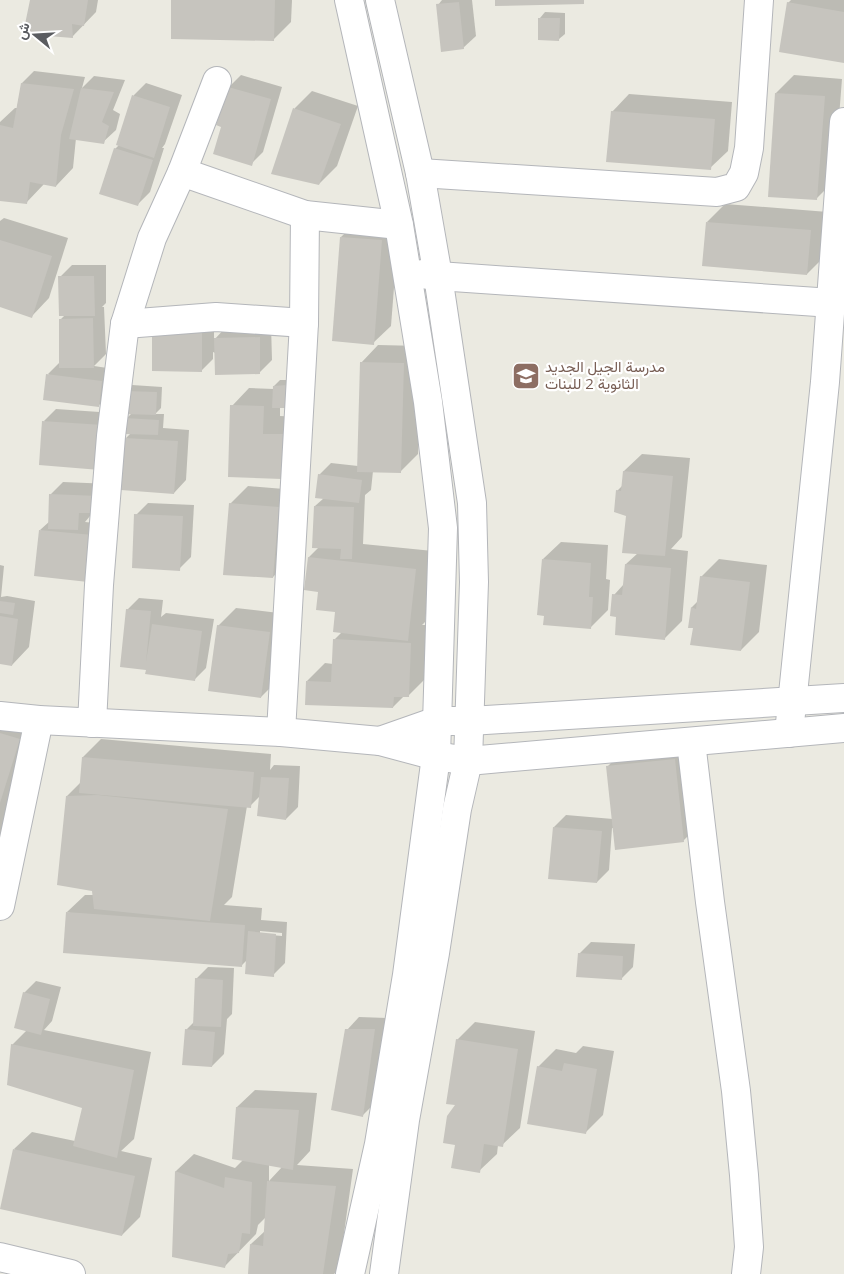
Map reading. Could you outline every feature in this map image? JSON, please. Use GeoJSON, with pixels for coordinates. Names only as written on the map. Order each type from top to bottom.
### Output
{"type":"FeatureCollection","features":[{"type":"Feature","properties":{"kind":"street"},"geometry":{"type":"LineString","coordinates":[[349,0],[399,225],[428,402],[443,528],[436,756],[408,975],[379,1144],[350,1274]]}},
{"type":"Feature","properties":{"kind":"street"},"geometry":{"type":"LineString","coordinates":[[380,0],[420,173],[438,276],[472,504],[474,582],[468,761],[457,809],[435,953],[405,1120],[384,1274]]}},
{"type":"Feature","properties":{"kind":"street"},"geometry":{"type":"LineString","coordinates":[[420,173],[717,192],[736,187],[744,173],[749,148],[759,0]]}},
{"type":"Feature","properties":{"kind":"street"},"geometry":{"type":"LineString","coordinates":[[92,723],[100,567],[111,436],[125,324],[152,238],[182,172],[217,81]]}},
{"type":"Feature","properties":{"kind":"street"},"geometry":{"type":"LineString","coordinates":[[789,734],[835,382],[832,303],[844,122]]}},
{"type":"Feature","properties":{"kind":"street"},"geometry":{"type":"LineString","coordinates":[[182,172],[305,215],[399,225]]}},
{"type":"Feature","properties":{"kind":"street"},"geometry":{"type":"LineString","coordinates":[[281,732],[304,323],[305,215]]}},
{"type":"Feature","properties":{"kind":"street"},"geometry":{"type":"LineString","coordinates":[[406,271],[438,276],[832,303]]}},
{"type":"Feature","properties":{"kind":"street"},"geometry":{"type":"LineString","coordinates":[[125,324],[216,317],[304,323]]}},
{"type":"Feature","properties":{"kind":"street"},"geometry":{"type":"LineString","coordinates":[[380,741],[436,722],[844,698]]}},
{"type":"Feature","properties":{"kind":"street"},"geometry":{"type":"LineString","coordinates":[[0,716],[38,720],[281,732],[380,741],[436,756],[468,761],[844,728]]}},
{"type":"Feature","properties":{"kind":"street"},"geometry":{"type":"LineString","coordinates":[[0,906],[38,720]]}},
{"type":"Feature","properties":{"kind":"street"},"geometry":{"type":"LineString","coordinates":[[691,742],[710,902],[736,1091],[749,1247],[746,1274]]}},
{"type":"Feature","properties":{"kind":"street"},"geometry":{"type":"LineString","coordinates":[[0,1257],[71,1274]]}},
{"type":"Feature","properties":{"kind":"building"},"geometry":{"type":"Polygon","coordinates":[[[30,0],[88,0],[84,26],[72,24],[73,38],[23,34],[30,0]]]}},
{"type":"Feature","properties":{"kind":"building"},"geometry":{"type":"Polygon","coordinates":[[[171,0],[275,0],[274,41],[171,39],[171,0]]]}},
{"type":"Feature","properties":{"kind":"building"},"geometry":{"type":"Polygon","coordinates":[[[495,0],[584,0],[584,4],[495,6],[495,0]]]}},
{"type":"Feature","properties":{"kind":"building"},"geometry":{"type":"Polygon","coordinates":[[[459,2],[464,49],[441,52],[436,4],[459,2]]]}},
{"type":"Feature","properties":{"kind":"building"},"geometry":{"type":"Polygon","coordinates":[[[787,2],[844,12],[844,63],[779,52],[787,2]]]}},
{"type":"Feature","properties":{"kind":"building"},"geometry":{"type":"Polygon","coordinates":[[[538,18],[560,18],[559,41],[538,40],[538,18]]]}},
{"type":"Feature","properties":{"kind":"building"},"geometry":{"type":"Polygon","coordinates":[[[21,83],[74,89],[61,135],[56,187],[30,182],[27,204],[0,201],[0,125],[13,128],[21,83]]]}},
{"type":"Feature","properties":{"kind":"building"},"geometry":{"type":"Polygon","coordinates":[[[228,87],[271,99],[252,166],[213,154],[221,127],[216,125],[228,87]]]}},
{"type":"Feature","properties":{"kind":"building"},"geometry":{"type":"Polygon","coordinates":[[[81,88],[114,92],[102,122],[109,126],[104,144],[69,139],[81,88]]]}},
{"type":"Feature","properties":{"kind":"building"},"geometry":{"type":"Polygon","coordinates":[[[775,93],[825,96],[817,200],[768,197],[775,93]]]}},
{"type":"Feature","properties":{"kind":"building"},"geometry":{"type":"Polygon","coordinates":[[[132,95],[170,107],[154,158],[116,145],[132,95]]]}},
{"type":"Feature","properties":{"kind":"building"},"geometry":{"type":"Polygon","coordinates":[[[293,108],[341,124],[319,185],[271,174],[293,108]]]}},
{"type":"Feature","properties":{"kind":"building"},"geometry":{"type":"Polygon","coordinates":[[[611,111],[715,119],[711,170],[606,162],[611,111]]]}},
{"type":"Feature","properties":{"kind":"building"},"geometry":{"type":"Polygon","coordinates":[[[114,148],[153,160],[138,206],[99,194],[114,148]]]}},
{"type":"Feature","properties":{"kind":"building"},"geometry":{"type":"Polygon","coordinates":[[[706,222],[811,230],[807,275],[702,266],[706,222]]]}},
{"type":"Feature","properties":{"kind":"building"},"geometry":{"type":"Polygon","coordinates":[[[340,237],[382,240],[374,345],[332,341],[340,237]]]}},
{"type":"Feature","properties":{"kind":"building"},"geometry":{"type":"Polygon","coordinates":[[[0,240],[52,256],[32,318],[0,307],[0,240]]]}},
{"type":"Feature","properties":{"kind":"building"},"geometry":{"type":"Polygon","coordinates":[[[58,276],[94,276],[95,316],[59,316],[58,276]]]}},
{"type":"Feature","properties":{"kind":"building"},"geometry":{"type":"Polygon","coordinates":[[[93,318],[94,368],[59,368],[59,319],[93,318]]]}},
{"type":"Feature","properties":{"kind":"building"},"geometry":{"type":"Polygon","coordinates":[[[152,332],[202,333],[202,372],[152,371],[152,332]]]}},
{"type":"Feature","properties":{"kind":"building"},"geometry":{"type":"Polygon","coordinates":[[[260,337],[260,374],[215,375],[214,338],[260,337]]]}},
{"type":"Feature","properties":{"kind":"building"},"geometry":{"type":"Polygon","coordinates":[[[360,362],[404,363],[401,473],[357,472],[360,362]]]}},
{"type":"Feature","properties":{"kind":"building"},"geometry":{"type":"Polygon","coordinates":[[[46,374],[102,381],[99,407],[43,400],[46,374]]]}},
{"type":"Feature","properties":{"kind":"building"},"geometry":{"type":"Polygon","coordinates":[[[287,385],[287,408],[272,408],[273,386],[287,385]]]}},
{"type":"Feature","properties":{"kind":"building"},"geometry":{"type":"Polygon","coordinates":[[[125,391],[157,392],[156,415],[124,414],[125,391]]]}},
{"type":"Feature","properties":{"kind":"building"},"geometry":{"type":"Polygon","coordinates":[[[230,405],[264,406],[263,434],[283,434],[282,479],[228,477],[230,405]]]}},
{"type":"Feature","properties":{"kind":"building"},"geometry":{"type":"Polygon","coordinates":[[[125,418],[159,420],[158,435],[124,434],[125,418]]]}},
{"type":"Feature","properties":{"kind":"building"},"geometry":{"type":"Polygon","coordinates":[[[42,421],[103,425],[100,470],[39,465],[42,421]]]}},
{"type":"Feature","properties":{"kind":"building"},"geometry":{"type":"Polygon","coordinates":[[[125,438],[178,441],[174,494],[121,490],[125,438]]]}},
{"type":"Feature","properties":{"kind":"building"},"geometry":{"type":"Polygon","coordinates":[[[623,471],[673,476],[665,556],[622,553],[626,516],[614,512],[616,490],[621,491],[623,471]]]}},
{"type":"Feature","properties":{"kind":"building"},"geometry":{"type":"Polygon","coordinates":[[[318,474],[362,480],[359,503],[315,498],[318,474]]]}},
{"type":"Feature","properties":{"kind":"building"},"geometry":{"type":"Polygon","coordinates":[[[49,494],[99,496],[99,513],[79,513],[78,530],[48,529],[49,494]]]}},
{"type":"Feature","properties":{"kind":"building"},"geometry":{"type":"Polygon","coordinates":[[[229,503],[279,507],[273,578],[223,575],[229,503]]]}},
{"type":"Feature","properties":{"kind":"building"},"geometry":{"type":"Polygon","coordinates":[[[314,506],[354,507],[352,559],[340,559],[341,549],[312,548],[314,506]]]}},
{"type":"Feature","properties":{"kind":"building"},"geometry":{"type":"Polygon","coordinates":[[[134,514],[183,516],[180,571],[132,568],[134,514]]]}},
{"type":"Feature","properties":{"kind":"building"},"geometry":{"type":"Polygon","coordinates":[[[39,530],[93,535],[88,582],[34,576],[39,530]]]}},
{"type":"Feature","properties":{"kind":"building"},"geometry":{"type":"Polygon","coordinates":[[[308,557],[416,569],[408,641],[333,632],[335,612],[316,610],[318,592],[304,590],[308,557]]]}},
{"type":"Feature","properties":{"kind":"building"},"geometry":{"type":"Polygon","coordinates":[[[542,559],[591,563],[589,597],[593,597],[591,629],[543,625],[544,616],[537,615],[542,559]]]}},
{"type":"Feature","properties":{"kind":"building"},"geometry":{"type":"Polygon","coordinates":[[[625,564],[671,568],[665,640],[615,635],[616,617],[610,616],[612,594],[622,595],[625,564]]]}},
{"type":"Feature","properties":{"kind":"building"},"geometry":{"type":"Polygon","coordinates":[[[700,576],[750,582],[741,651],[690,645],[693,628],[688,628],[691,607],[696,609],[700,576]]]}},
{"type":"Feature","properties":{"kind":"building"},"geometry":{"type":"Polygon","coordinates":[[[0,601],[15,603],[13,615],[0,613],[0,601]]]}},
{"type":"Feature","properties":{"kind":"building"},"geometry":{"type":"Polygon","coordinates":[[[126,609],[151,611],[146,662],[152,624],[202,631],[195,681],[145,674],[146,670],[120,667],[126,609]]]}},
{"type":"Feature","properties":{"kind":"building"},"geometry":{"type":"Polygon","coordinates":[[[0,616],[18,619],[12,666],[0,664],[0,616]]]}},
{"type":"Feature","properties":{"kind":"building"},"geometry":{"type":"Polygon","coordinates":[[[217,625],[270,632],[261,698],[208,691],[217,625]]]}},
{"type":"Feature","properties":{"kind":"building"},"geometry":{"type":"Polygon","coordinates":[[[333,639],[411,643],[409,697],[394,697],[393,708],[305,705],[306,681],[331,682],[333,639]]]}},
{"type":"Feature","properties":{"kind":"building"},"geometry":{"type":"Polygon","coordinates":[[[0,733],[20,739],[0,803],[0,733]]]}},
{"type":"Feature","properties":{"kind":"building"},"geometry":{"type":"Polygon","coordinates":[[[82,757],[254,772],[251,808],[79,793],[82,757]]]}},
{"type":"Feature","properties":{"kind":"building"},"geometry":{"type":"Polygon","coordinates":[[[675,759],[684,842],[615,850],[606,766],[675,759]]]}},
{"type":"Feature","properties":{"kind":"building"},"geometry":{"type":"Polygon","coordinates":[[[261,777],[289,778],[286,820],[257,816],[261,777]]]}},
{"type":"Feature","properties":{"kind":"building"},"geometry":{"type":"Polygon","coordinates":[[[98,795],[228,809],[210,921],[94,909],[92,891],[57,885],[66,796],[98,795]]]}},
{"type":"Feature","properties":{"kind":"building"},"geometry":{"type":"Polygon","coordinates":[[[553,827],[602,831],[597,883],[548,879],[553,827]]]}},
{"type":"Feature","properties":{"kind":"building"},"geometry":{"type":"Polygon","coordinates":[[[66,912],[245,925],[242,967],[63,953],[66,912]]]}},
{"type":"Feature","properties":{"kind":"building"},"geometry":{"type":"Polygon","coordinates":[[[248,931],[276,934],[274,977],[245,974],[248,931]]]}},
{"type":"Feature","properties":{"kind":"building"},"geometry":{"type":"Polygon","coordinates":[[[578,953],[623,956],[622,980],[576,977],[578,953]]]}},
{"type":"Feature","properties":{"kind":"building"},"geometry":{"type":"Polygon","coordinates":[[[195,978],[223,980],[221,1027],[193,1026],[195,978]]]}},
{"type":"Feature","properties":{"kind":"building"},"geometry":{"type":"Polygon","coordinates":[[[23,992],[50,999],[41,1035],[14,1028],[23,992]]]}},
{"type":"Feature","properties":{"kind":"building"},"geometry":{"type":"Polygon","coordinates":[[[185,1029],[215,1032],[212,1067],[182,1065],[185,1029]]]}},
{"type":"Feature","properties":{"kind":"building"},"geometry":{"type":"Polygon","coordinates":[[[345,1029],[375,1029],[363,1117],[331,1110],[345,1029]]]}},
{"type":"Feature","properties":{"kind":"building"},"geometry":{"type":"Polygon","coordinates":[[[456,1039],[518,1049],[503,1147],[484,1144],[480,1173],[451,1168],[455,1145],[443,1143],[447,1116],[455,1105],[446,1104],[456,1039]]]}},
{"type":"Feature","properties":{"kind":"building"},"geometry":{"type":"Polygon","coordinates":[[[11,1044],[134,1070],[117,1158],[73,1146],[82,1108],[7,1085],[11,1044]]]}},
{"type":"Feature","properties":{"kind":"building"},"geometry":{"type":"Polygon","coordinates":[[[564,1063],[597,1069],[586,1134],[527,1124],[537,1066],[562,1071],[564,1063]]]}},
{"type":"Feature","properties":{"kind":"building"},"geometry":{"type":"Polygon","coordinates":[[[236,1107],[299,1110],[293,1170],[232,1159],[236,1107]]]}},
{"type":"Feature","properties":{"kind":"building"},"geometry":{"type":"Polygon","coordinates":[[[13,1149],[135,1176],[122,1236],[0,1209],[13,1149]]]}},
{"type":"Feature","properties":{"kind":"building"},"geometry":{"type":"Polygon","coordinates":[[[175,1171],[224,1188],[225,1177],[252,1182],[250,1234],[242,1233],[239,1253],[228,1254],[225,1268],[172,1257],[175,1171]]]}},
{"type":"Feature","properties":{"kind":"building"},"geometry":{"type":"Polygon","coordinates":[[[267,1181],[336,1186],[323,1274],[248,1274],[250,1244],[263,1246],[267,1181]]]}},
{"type":"Feature","properties":{"kind":"place","name":"مدرسة الجيل الجديد الثانوية 2 للبنات"},"geometry":{"type":"Point","coordinates":[526,376]}}]}
